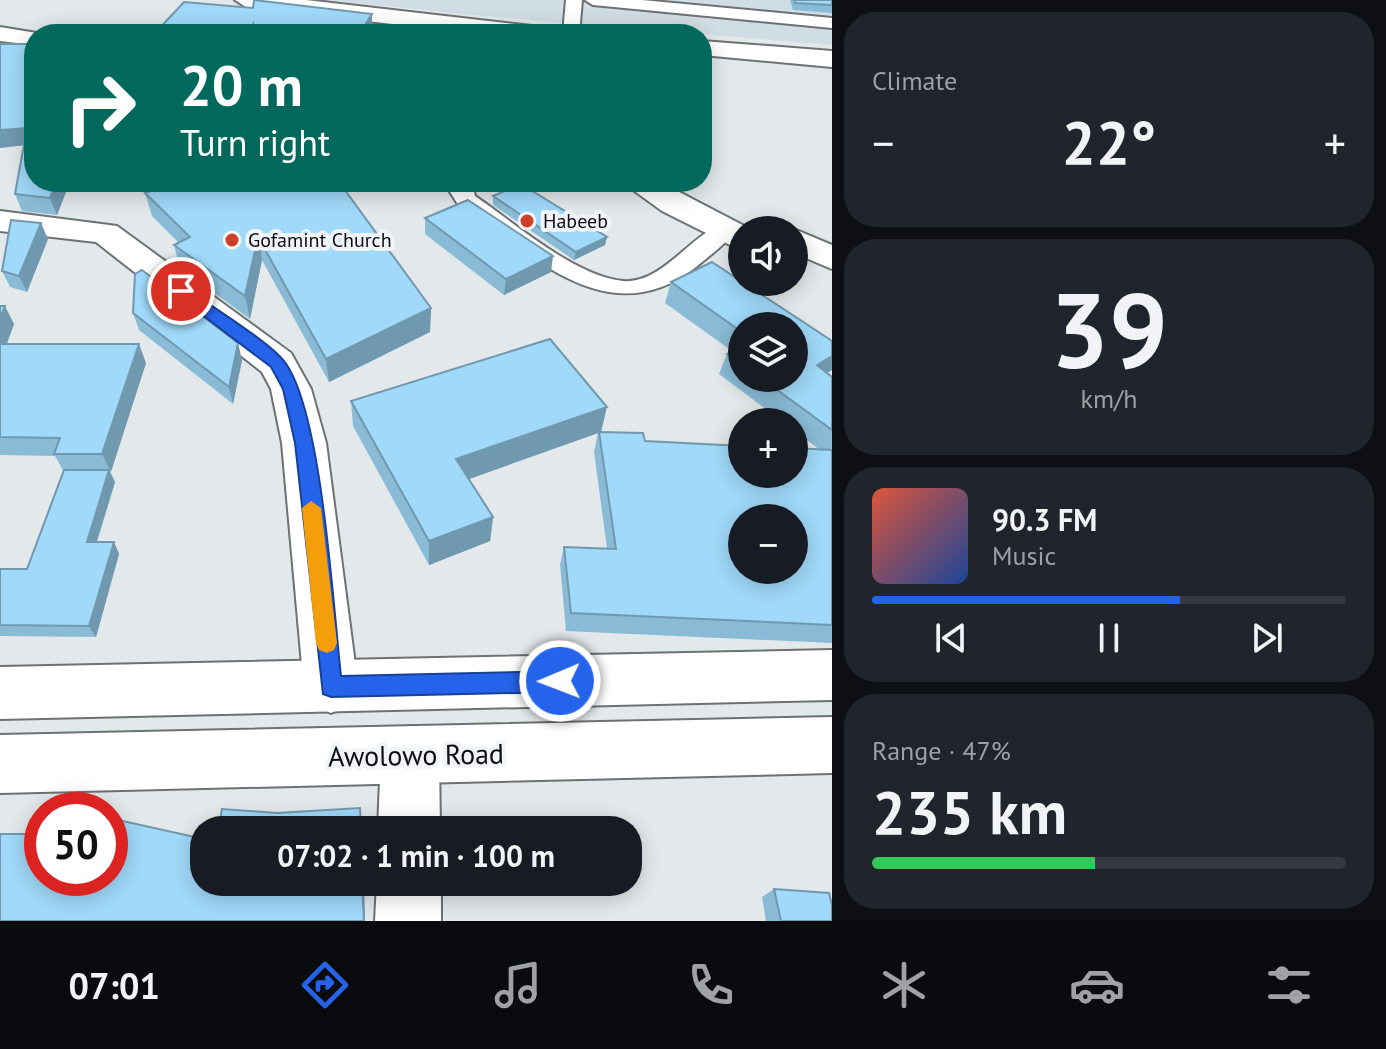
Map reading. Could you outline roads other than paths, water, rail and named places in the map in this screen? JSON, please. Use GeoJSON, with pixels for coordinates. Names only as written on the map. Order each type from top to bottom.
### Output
{"type":"FeatureCollection","features":[{"type":"Feature","properties":{"kind":"main road"},"geometry":{"type":"LineString","coordinates":[[246,0],[425,24]]}},
{"type":"Feature","properties":{"kind":"main road"},"geometry":{"type":"LineString","coordinates":[[0,34],[24,37]]}},
{"type":"Feature","properties":{"kind":"main road"},"geometry":{"type":"LineString","coordinates":[[712,49],[832,59]]}},
{"type":"Feature","properties":{"kind":"main road"},"geometry":{"type":"LineString","coordinates":[[656,192],[728,231]]}},
{"type":"Feature","properties":{"kind":"main road"},"geometry":{"type":"LineString","coordinates":[[704,192],[749,216]]}},
{"type":"Feature","properties":{"kind":"main road"},"geometry":{"type":"LineString","coordinates":[[0,221],[105,233],[277,363],[291,389],[304,443],[331,687]]}},
{"type":"Feature","properties":{"kind":"main road"},"geometry":{"type":"LineString","coordinates":[[808,246],[832,259]]}},
{"type":"Feature","properties":{"kind":"main road"},"geometry":{"type":"LineString","coordinates":[[808,269],[832,280]]}},
{"type":"Feature","properties":{"kind":"main road"},"geometry":{"type":"LineString","coordinates":[[0,693],[832,675]]}},
{"type":"Feature","properties":{"kind":"main road","name":"Awolowo Road"},"geometry":{"type":"LineString","coordinates":[[0,764],[832,745]]}},
{"type":"Feature","properties":{"kind":"main road"},"geometry":{"type":"LineString","coordinates":[[409,816],[410,755]]}},
{"type":"Feature","properties":{"kind":"main road"},"geometry":{"type":"LineString","coordinates":[[408,921],[409,896]]}},
{"type":"Feature","properties":{"kind":"lane"},"geometry":{"type":"LineString","coordinates":[[572,24],[574,0]]}},
{"type":"Feature","properties":{"kind":"lane"},"geometry":{"type":"LineString","coordinates":[[593,0],[832,23]]}},
{"type":"Feature","properties":{"kind":"lane"},"geometry":{"type":"LineString","coordinates":[[461,192],[467,201],[539,249],[591,280],[624,290],[648,286],[728,237]]}},
{"type":"Feature","properties":{"kind":"place","name":"Habeeb"},"geometry":{"type":"Point","coordinates":[527,221]}},
{"type":"Feature","properties":{"kind":"place","name":"Gofamint Church"},"geometry":{"type":"Point","coordinates":[232,240]}}]}
